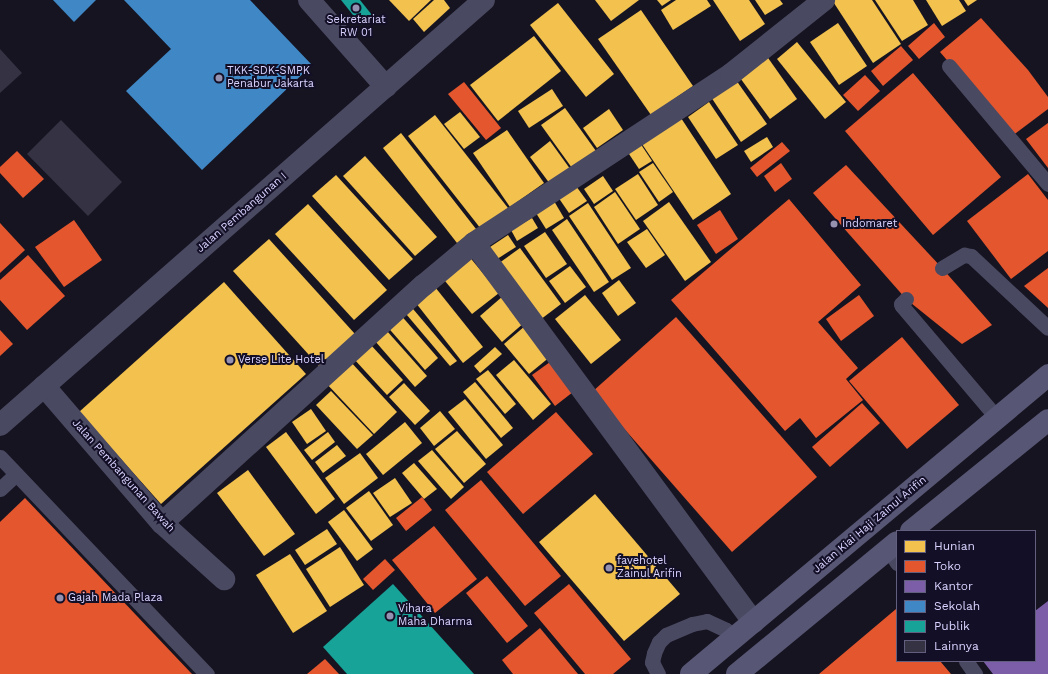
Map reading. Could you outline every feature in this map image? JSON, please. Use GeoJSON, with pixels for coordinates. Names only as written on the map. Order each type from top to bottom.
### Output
{"type":"FeatureCollection","features":[{"type":"Feature","properties":{"kind":"main road","name":"Jalan Kiai Haji Zainul Arifin"},"geometry":{"type":"LineString","coordinates":[[691,674],[1048,375]]}},
{"type":"Feature","properties":{"kind":"main road"},"geometry":{"type":"LineString","coordinates":[[912,530],[1048,421],[1024,396]]}},
{"type":"Feature","properties":{"kind":"main road"},"geometry":{"type":"LineString","coordinates":[[736,674],[894,551]]}},
{"type":"Feature","properties":{"kind":"street"},"geometry":{"type":"LineString","coordinates":[[309,0],[386,87]]}},
{"type":"Feature","properties":{"kind":"street","name":"Jalan Pembangunan I"},"geometry":{"type":"LineString","coordinates":[[0,425],[484,0]]}},
{"type":"Feature","properties":{"kind":"street"},"geometry":{"type":"LineString","coordinates":[[162,523],[424,285],[474,243],[731,74],[824,0]]}},
{"type":"Feature","properties":{"kind":"street"},"geometry":{"type":"LineString","coordinates":[[474,243],[753,622]]}},
{"type":"Feature","properties":{"kind":"street","name":"Jalan Pembangunan Bawah"},"geometry":{"type":"LineString","coordinates":[[44,386],[162,523],[224,579]]}},
{"type":"Feature","properties":{"kind":"lane"},"geometry":{"type":"LineString","coordinates":[[949,66],[1048,184]]}},
{"type":"Feature","properties":{"kind":"lane"},"geometry":{"type":"LineString","coordinates":[[942,268],[964,255],[971,256],[1048,328]]}},
{"type":"Feature","properties":{"kind":"lane"},"geometry":{"type":"LineString","coordinates":[[906,299],[901,304],[902,306],[997,418]]}},
{"type":"Feature","properties":{"kind":"lane"},"geometry":{"type":"LineString","coordinates":[[0,457],[207,674]]}},
{"type":"Feature","properties":{"kind":"lane"},"geometry":{"type":"LineString","coordinates":[[0,489],[16,474]]}},
{"type":"Feature","properties":{"kind":"lane"},"geometry":{"type":"LineString","coordinates":[[658,674],[652,662],[659,642],[666,635],[692,624],[707,621],[726,630],[735,638]]}},
{"type":"Feature","properties":{"kind":"lane"},"geometry":{"type":"LineString","coordinates":[[967,662],[975,674]]}},
{"type":"Feature","properties":{"kind":"building: Hunian"},"geometry":{"type":"Polygon","coordinates":[[[389,0],[431,0],[409,21],[389,0]]]}},
{"type":"Feature","properties":{"kind":"building: Hunian"},"geometry":{"type":"Polygon","coordinates":[[[434,0],[444,0],[450,8],[424,32],[413,19],[434,0]]]}},
{"type":"Feature","properties":{"kind":"building: Hunian"},"geometry":{"type":"Polygon","coordinates":[[[595,0],[639,0],[611,21],[595,0]]]}},
{"type":"Feature","properties":{"kind":"building: Hunian"},"geometry":{"type":"Polygon","coordinates":[[[657,0],[671,0],[662,6],[657,0]]]}},
{"type":"Feature","properties":{"kind":"building: Hunian"},"geometry":{"type":"Polygon","coordinates":[[[676,0],[707,0],[711,6],[673,30],[661,10],[676,0]]]}},
{"type":"Feature","properties":{"kind":"building: Hunian"},"geometry":{"type":"Polygon","coordinates":[[[713,0],[749,0],[765,24],[740,41],[713,0]]]}},
{"type":"Feature","properties":{"kind":"building: Hunian"},"geometry":{"type":"Polygon","coordinates":[[[755,0],[780,0],[783,4],[765,15],[755,0]]]}},
{"type":"Feature","properties":{"kind":"building: Hunian"},"geometry":{"type":"Polygon","coordinates":[[[832,0],[872,0],[901,44],[873,63],[832,0]]]}},
{"type":"Feature","properties":{"kind":"building: Hunian"},"geometry":{"type":"Polygon","coordinates":[[[875,0],[913,0],[928,25],[902,41],[875,0]]]}},
{"type":"Feature","properties":{"kind":"building: Hunian"},"geometry":{"type":"Polygon","coordinates":[[[926,0],[959,0],[966,11],[942,26],[926,0]]]}},
{"type":"Feature","properties":{"kind":"building: Hunian"},"geometry":{"type":"Polygon","coordinates":[[[964,0],[977,0],[968,6],[964,0]]]}},
{"type":"Feature","properties":{"kind":"building: Hunian"},"geometry":{"type":"Polygon","coordinates":[[[558,3],[614,74],[586,97],[530,25],[558,3]]]}},
{"type":"Feature","properties":{"kind":"building: Hunian"},"geometry":{"type":"Polygon","coordinates":[[[641,10],[693,86],[651,115],[598,39],[641,10]]]}},
{"type":"Feature","properties":{"kind":"building: Hunian"},"geometry":{"type":"Polygon","coordinates":[[[838,23],[867,66],[839,85],[810,42],[838,23]]]}},
{"type":"Feature","properties":{"kind":"building: Hunian"},"geometry":{"type":"Polygon","coordinates":[[[534,36],[561,71],[498,121],[470,85],[534,36]]]}},
{"type":"Feature","properties":{"kind":"building: Hunian"},"geometry":{"type":"Polygon","coordinates":[[[797,42],[846,102],[825,119],[777,59],[797,42]]]}},
{"type":"Feature","properties":{"kind":"building: Hunian"},"geometry":{"type":"Polygon","coordinates":[[[766,55],[797,99],[770,119],[738,75],[766,55]]]}},
{"type":"Feature","properties":{"kind":"building: Hunian"},"geometry":{"type":"Polygon","coordinates":[[[736,80],[767,124],[741,142],[711,97],[736,80]]]}},
{"type":"Feature","properties":{"kind":"building: Hunian"},"geometry":{"type":"Polygon","coordinates":[[[552,89],[563,106],[529,128],[518,111],[552,89]]]}},
{"type":"Feature","properties":{"kind":"building: Hunian"},"geometry":{"type":"Polygon","coordinates":[[[709,102],[738,145],[716,159],[688,117],[709,102]]]}},
{"type":"Feature","properties":{"kind":"building: Hunian"},"geometry":{"type":"Polygon","coordinates":[[[565,108],[596,151],[572,168],[541,125],[565,108]]]}},
{"type":"Feature","properties":{"kind":"building: Hunian"},"geometry":{"type":"Polygon","coordinates":[[[609,109],[623,130],[597,148],[583,128],[609,109]]]}},
{"type":"Feature","properties":{"kind":"building: Hunian"},"geometry":{"type":"Polygon","coordinates":[[[460,112],[480,137],[464,149],[444,124],[460,112]]]}},
{"type":"Feature","properties":{"kind":"building: Hunian"},"geometry":{"type":"Polygon","coordinates":[[[435,115],[508,208],[481,229],[408,136],[435,115]]]}},
{"type":"Feature","properties":{"kind":"building: Hunian"},"geometry":{"type":"Polygon","coordinates":[[[681,118],[731,194],[693,220],[642,144],[681,118]]]}},
{"type":"Feature","properties":{"kind":"building: Hunian"},"geometry":{"type":"Polygon","coordinates":[[[507,130],[544,183],[510,207],[473,153],[507,130]]]}},
{"type":"Feature","properties":{"kind":"building: Hunian"},"geometry":{"type":"Polygon","coordinates":[[[401,133],[476,229],[457,243],[383,148],[401,133]]]}},
{"type":"Feature","properties":{"kind":"building: Hunian"},"geometry":{"type":"Polygon","coordinates":[[[767,137],[773,147],[751,162],[744,151],[767,137]]]}},
{"type":"Feature","properties":{"kind":"building: Hunian"},"geometry":{"type":"Polygon","coordinates":[[[550,141],[573,173],[553,188],[530,157],[550,141]]]}},
{"type":"Feature","properties":{"kind":"building: Hunian"},"geometry":{"type":"Polygon","coordinates":[[[640,143],[652,161],[639,169],[627,151],[640,143]]]}},
{"type":"Feature","properties":{"kind":"building: Hunian"},"geometry":{"type":"Polygon","coordinates":[[[365,156],[437,237],[415,256],[343,176],[365,156]]]}},
{"type":"Feature","properties":{"kind":"building: Hunian"},"geometry":{"type":"Polygon","coordinates":[[[653,163],[673,192],[659,202],[639,172],[653,163]]]}},
{"type":"Feature","properties":{"kind":"building: Hunian"},"geometry":{"type":"Polygon","coordinates":[[[638,174],[658,205],[636,220],[615,189],[638,174]]]}},
{"type":"Feature","properties":{"kind":"building: Hunian"},"geometry":{"type":"Polygon","coordinates":[[[336,175],[413,259],[389,280],[312,196],[336,175]]]}},
{"type":"Feature","properties":{"kind":"building: Hunian"},"geometry":{"type":"Polygon","coordinates":[[[603,176],[613,191],[594,204],[584,189],[603,176]]]}},
{"type":"Feature","properties":{"kind":"building: Hunian"},"geometry":{"type":"Polygon","coordinates":[[[576,186],[587,201],[569,213],[558,197],[576,186]]]}},
{"type":"Feature","properties":{"kind":"building: Hunian"},"geometry":{"type":"Polygon","coordinates":[[[615,192],[640,229],[618,244],[594,207],[615,192]]]}},
{"type":"Feature","properties":{"kind":"building: Hunian"},"geometry":{"type":"Polygon","coordinates":[[[554,201],[564,218],[546,229],[536,213],[554,201]]]}},
{"type":"Feature","properties":{"kind":"building: Hunian"},"geometry":{"type":"Polygon","coordinates":[[[669,202],[711,262],[685,281],[643,221],[669,202]]]}},
{"type":"Feature","properties":{"kind":"building: Hunian"},"geometry":{"type":"Polygon","coordinates":[[[588,203],[631,268],[612,280],[569,216],[588,203]]]}},
{"type":"Feature","properties":{"kind":"building: Hunian"},"geometry":{"type":"Polygon","coordinates":[[[308,204],[387,290],[354,320],[275,234],[308,204]]]}},
{"type":"Feature","properties":{"kind":"building: Hunian"},"geometry":{"type":"Polygon","coordinates":[[[532,218],[538,228],[517,241],[511,230],[532,218]]]}},
{"type":"Feature","properties":{"kind":"building: Hunian"},"geometry":{"type":"Polygon","coordinates":[[[567,219],[609,282],[594,292],[552,230],[567,219]]]}},
{"type":"Feature","properties":{"kind":"building: Hunian"},"geometry":{"type":"Polygon","coordinates":[[[647,229],[665,255],[646,268],[627,242],[647,229]]]}},
{"type":"Feature","properties":{"kind":"building: Hunian"},"geometry":{"type":"Polygon","coordinates":[[[545,232],[567,264],[546,278],[524,246],[545,232]]]}},
{"type":"Feature","properties":{"kind":"building: Hunian"},"geometry":{"type":"Polygon","coordinates":[[[508,235],[516,247],[494,261],[487,249],[508,235]]]}},
{"type":"Feature","properties":{"kind":"building: Hunian"},"geometry":{"type":"Polygon","coordinates":[[[269,239],[355,334],[319,366],[233,271],[269,239]]]}},
{"type":"Feature","properties":{"kind":"building: Hunian"},"geometry":{"type":"Polygon","coordinates":[[[520,248],[561,304],[536,323],[495,266],[520,248]]]}},
{"type":"Feature","properties":{"kind":"building: Hunian"},"geometry":{"type":"Polygon","coordinates":[[[468,255],[499,293],[472,314],[441,276],[468,255]]]}},
{"type":"Feature","properties":{"kind":"building: Hunian"},"geometry":{"type":"Polygon","coordinates":[[[570,266],[586,287],[565,303],[549,281],[570,266]]]}},
{"type":"Feature","properties":{"kind":"building: Hunian"},"geometry":{"type":"Polygon","coordinates":[[[619,280],[636,303],[618,316],[602,293],[619,280]]]}},
{"type":"Feature","properties":{"kind":"building: Hunian"},"geometry":{"type":"Polygon","coordinates":[[[224,282],[306,374],[161,504],[79,412],[224,282]]]}},
{"type":"Feature","properties":{"kind":"building: Hunian"},"geometry":{"type":"Polygon","coordinates":[[[431,282],[483,347],[463,363],[412,298],[431,282]]]}},
{"type":"Feature","properties":{"kind":"building: Hunian"},"geometry":{"type":"Polygon","coordinates":[[[585,295],[621,340],[591,364],[555,319],[585,295]]]}},
{"type":"Feature","properties":{"kind":"building: Hunian"},"geometry":{"type":"Polygon","coordinates":[[[503,296],[525,322],[502,342],[480,316],[503,296]]]}},
{"type":"Feature","properties":{"kind":"building: Hunian"},"geometry":{"type":"Polygon","coordinates":[[[408,303],[457,361],[450,366],[401,308],[408,303]]]}},
{"type":"Feature","properties":{"kind":"building: Hunian"},"geometry":{"type":"Polygon","coordinates":[[[399,313],[438,358],[425,370],[385,324],[399,313]]]}},
{"type":"Feature","properties":{"kind":"building: Hunian"},"geometry":{"type":"Polygon","coordinates":[[[525,326],[551,356],[529,374],[504,344],[525,326]]]}},
{"type":"Feature","properties":{"kind":"building: Hunian"},"geometry":{"type":"Polygon","coordinates":[[[387,331],[427,376],[415,387],[375,341],[387,331]]]}},
{"type":"Feature","properties":{"kind":"building: Hunian"},"geometry":{"type":"Polygon","coordinates":[[[370,344],[403,380],[387,395],[354,359],[370,344]]]}},
{"type":"Feature","properties":{"kind":"building: Hunian"},"geometry":{"type":"Polygon","coordinates":[[[495,347],[502,354],[480,373],[474,366],[495,347]]]}},
{"type":"Feature","properties":{"kind":"building: Hunian"},"geometry":{"type":"Polygon","coordinates":[[[349,360],[397,412],[374,434],[325,382],[349,360]]]}},
{"type":"Feature","properties":{"kind":"building: Hunian"},"geometry":{"type":"Polygon","coordinates":[[[514,360],[551,404],[533,420],[496,375],[514,360]]]}},
{"type":"Feature","properties":{"kind":"building: Hunian"},"geometry":{"type":"Polygon","coordinates":[[[488,370],[516,404],[505,414],[476,379],[488,370]]]}},
{"type":"Feature","properties":{"kind":"building: Hunian"},"geometry":{"type":"Polygon","coordinates":[[[475,382],[513,428],[501,438],[463,392],[475,382]]]}},
{"type":"Feature","properties":{"kind":"building: Hunian"},"geometry":{"type":"Polygon","coordinates":[[[404,383],[430,411],[415,425],[389,397],[404,383]]]}},
{"type":"Feature","properties":{"kind":"building: Hunian"},"geometry":{"type":"Polygon","coordinates":[[[331,391],[373,435],[357,449],[316,405],[331,391]]]}},
{"type":"Feature","properties":{"kind":"building: Hunian"},"geometry":{"type":"Polygon","coordinates":[[[465,399],[503,445],[486,459],[448,412],[465,399]]]}},
{"type":"Feature","properties":{"kind":"building: Hunian"},"geometry":{"type":"Polygon","coordinates":[[[311,409],[326,431],[307,444],[292,422],[311,409]]]}},
{"type":"Feature","properties":{"kind":"building: Hunian"},"geometry":{"type":"Polygon","coordinates":[[[440,411],[455,429],[434,446],[420,428],[440,411]]]}},
{"type":"Feature","properties":{"kind":"building: Hunian"},"geometry":{"type":"Polygon","coordinates":[[[405,422],[422,443],[383,475],[366,454],[405,422]]]}},
{"type":"Feature","properties":{"kind":"building: Hunian"},"geometry":{"type":"Polygon","coordinates":[[[457,431],[486,464],[464,483],[435,449],[457,431]]]}},
{"type":"Feature","properties":{"kind":"building: Hunian"},"geometry":{"type":"Polygon","coordinates":[[[286,432],[335,499],[316,514],[266,447],[286,432]]]}},
{"type":"Feature","properties":{"kind":"building: Hunian"},"geometry":{"type":"Polygon","coordinates":[[[328,432],[335,442],[312,460],[304,450],[328,432]]]}},
{"type":"Feature","properties":{"kind":"building: Hunian"},"geometry":{"type":"Polygon","coordinates":[[[337,445],[346,456],[323,473],[315,462],[337,445]]]}},
{"type":"Feature","properties":{"kind":"building: Hunian"},"geometry":{"type":"Polygon","coordinates":[[[432,450],[464,487],[451,499],[418,461],[432,450]]]}},
{"type":"Feature","properties":{"kind":"building: Hunian"},"geometry":{"type":"Polygon","coordinates":[[[360,453],[378,478],[344,504],[325,478],[360,453]]]}},
{"type":"Feature","properties":{"kind":"building: Hunian"},"geometry":{"type":"Polygon","coordinates":[[[414,463],[437,489],[424,499],[402,473],[414,463]]]}},
{"type":"Feature","properties":{"kind":"building: Hunian"},"geometry":{"type":"Polygon","coordinates":[[[248,470],[295,534],[264,556],[217,493],[248,470]]]}},
{"type":"Feature","properties":{"kind":"building: Hunian"},"geometry":{"type":"Polygon","coordinates":[[[395,478],[412,503],[390,517],[373,493],[395,478]]]}},
{"type":"Feature","properties":{"kind":"building: Hunian"},"geometry":{"type":"Polygon","coordinates":[[[369,491],[393,525],[371,541],[346,508],[369,491]]]}},
{"type":"Feature","properties":{"kind":"building: Hunian","name":"favehotel Zainul Arifin"},"geometry":{"type":"Polygon","coordinates":[[[595,494],[680,594],[624,641],[539,542],[595,494]]]}},
{"type":"Feature","properties":{"kind":"building: Hunian"},"geometry":{"type":"Polygon","coordinates":[[[344,510],[373,549],[357,561],[328,522],[344,510]]]}},
{"type":"Feature","properties":{"kind":"building: Hunian"},"geometry":{"type":"Polygon","coordinates":[[[327,529],[337,544],[305,565],[295,550],[327,529]]]}},
{"type":"Feature","properties":{"kind":"building: Hunian"},"geometry":{"type":"Polygon","coordinates":[[[340,547],[364,585],[330,607],[306,569],[340,547]]]}},
{"type":"Feature","properties":{"kind":"building: Hunian"},"geometry":{"type":"Polygon","coordinates":[[[290,554],[327,611],[293,633],[256,575],[290,554]]]}},
{"type":"Feature","properties":{"kind":"building: Toko"},"geometry":{"type":"Polygon","coordinates":[[[981,18],[1028,70],[1048,97],[1048,109],[1012,136],[940,52],[981,18]]]}},
{"type":"Feature","properties":{"kind":"building: Toko"},"geometry":{"type":"Polygon","coordinates":[[[934,23],[945,37],[919,59],[908,46],[934,23]]]}},
{"type":"Feature","properties":{"kind":"building: Toko"},"geometry":{"type":"Polygon","coordinates":[[[901,46],[913,60],[883,86],[871,71],[901,46]]]}},
{"type":"Feature","properties":{"kind":"building: Toko"},"geometry":{"type":"Polygon","coordinates":[[[913,73],[1001,177],[933,235],[845,131],[913,73]]]}},
{"type":"Feature","properties":{"kind":"building: Toko"},"geometry":{"type":"Polygon","coordinates":[[[865,75],[880,91],[858,111],[843,95],[865,75]]]}},
{"type":"Feature","properties":{"kind":"building: Toko"},"geometry":{"type":"Polygon","coordinates":[[[464,82],[501,128],[486,140],[448,94],[464,82]]]}},
{"type":"Feature","properties":{"kind":"building: Toko"},"geometry":{"type":"Polygon","coordinates":[[[1048,123],[1048,168],[1026,139],[1048,123]]]}},
{"type":"Feature","properties":{"kind":"building: Toko"},"geometry":{"type":"Polygon","coordinates":[[[782,142],[790,151],[757,177],[750,168],[782,142]]]}},
{"type":"Feature","properties":{"kind":"building: Toko"},"geometry":{"type":"Polygon","coordinates":[[[17,151],[44,179],[23,198],[0,173],[0,167],[17,151]]]}},
{"type":"Feature","properties":{"kind":"building: Toko"},"geometry":{"type":"Polygon","coordinates":[[[781,163],[792,179],[775,192],[764,176],[781,163]]]}},
{"type":"Feature","properties":{"kind":"building: Toko"},"geometry":{"type":"Polygon","coordinates":[[[846,165],[942,268],[992,325],[962,344],[906,299],[813,193],[846,165]]]}},
{"type":"Feature","properties":{"kind":"building: Toko"},"geometry":{"type":"Polygon","coordinates":[[[1028,174],[1048,200],[1048,251],[1011,279],[967,221],[1028,174]]]}},
{"type":"Feature","properties":{"kind":"building: Toko"},"geometry":{"type":"Polygon","coordinates":[[[789,199],[861,285],[818,322],[858,368],[846,379],[863,400],[816,438],[800,418],[785,431],[671,300],[789,199]]]}},
{"type":"Feature","properties":{"kind":"building: Toko"},"geometry":{"type":"Polygon","coordinates":[[[720,210],[738,239],[716,254],[697,225],[720,210]]]}},
{"type":"Feature","properties":{"kind":"building: Toko"},"geometry":{"type":"Polygon","coordinates":[[[74,220],[102,260],[64,287],[35,247],[74,220]]]}},
{"type":"Feature","properties":{"kind":"building: Toko"},"geometry":{"type":"Polygon","coordinates":[[[0,223],[25,250],[0,273],[0,223]]]}},
{"type":"Feature","properties":{"kind":"building: Toko"},"geometry":{"type":"Polygon","coordinates":[[[28,255],[65,296],[27,330],[0,300],[0,280],[28,255]]]}},
{"type":"Feature","properties":{"kind":"building: Toko"},"geometry":{"type":"Polygon","coordinates":[[[1048,268],[1048,308],[1024,286],[1048,268]]]}},
{"type":"Feature","properties":{"kind":"building: Toko"},"geometry":{"type":"Polygon","coordinates":[[[859,295],[874,316],[841,341],[826,319],[859,295]]]}},
{"type":"Feature","properties":{"kind":"building: Toko"},"geometry":{"type":"Polygon","coordinates":[[[676,317],[817,477],[732,552],[592,392],[676,317]]]}},
{"type":"Feature","properties":{"kind":"building: Toko"},"geometry":{"type":"Polygon","coordinates":[[[0,330],[13,344],[0,356],[0,330]]]}},
{"type":"Feature","properties":{"kind":"building: Toko"},"geometry":{"type":"Polygon","coordinates":[[[902,337],[959,405],[907,449],[849,381],[902,337]]]}},
{"type":"Feature","properties":{"kind":"building: Toko"},"geometry":{"type":"Polygon","coordinates":[[[550,362],[573,392],[555,406],[532,375],[550,362]]]}},
{"type":"Feature","properties":{"kind":"building: Toko"},"geometry":{"type":"Polygon","coordinates":[[[862,403],[880,423],[830,467],[812,447],[862,403]]]}},
{"type":"Feature","properties":{"kind":"building: Toko"},"geometry":{"type":"Polygon","coordinates":[[[556,412],[593,454],[523,514],[487,472],[556,412]]]}},
{"type":"Feature","properties":{"kind":"building: Toko"},"geometry":{"type":"Polygon","coordinates":[[[481,480],[561,576],[525,606],[445,510],[481,480]]]}},
{"type":"Feature","properties":{"kind":"building: Toko"},"geometry":{"type":"Polygon","coordinates":[[[422,497],[432,510],[406,531],[396,518],[422,497]]]}},
{"type":"Feature","properties":{"kind":"building: Toko","name":"Gajah Mada Plaza"},"geometry":{"type":"Polygon","coordinates":[[[25,498],[192,674],[0,674],[0,522],[25,498]]]}},
{"type":"Feature","properties":{"kind":"building: Toko"},"geometry":{"type":"Polygon","coordinates":[[[434,526],[477,579],[435,613],[392,560],[434,526]]]}},
{"type":"Feature","properties":{"kind":"building: Toko"},"geometry":{"type":"Polygon","coordinates":[[[385,559],[395,570],[373,590],[363,579],[385,559]]]}},
{"type":"Feature","properties":{"kind":"building: Toko"},"geometry":{"type":"Polygon","coordinates":[[[487,576],[528,626],[507,643],[466,593],[487,576]]]}},
{"type":"Feature","properties":{"kind":"building: Toko"},"geometry":{"type":"Polygon","coordinates":[[[569,584],[631,659],[613,674],[585,674],[534,613],[569,584]]]}},
{"type":"Feature","properties":{"kind":"building: Toko"},"geometry":{"type":"Polygon","coordinates":[[[896,609],[896,662],[941,662],[951,674],[819,674],[896,609]]]}},
{"type":"Feature","properties":{"kind":"building: Toko"},"geometry":{"type":"Polygon","coordinates":[[[540,628],[578,674],[513,674],[502,660],[540,628]]]}},
{"type":"Feature","properties":{"kind":"building: Toko"},"geometry":{"type":"Polygon","coordinates":[[[325,659],[339,674],[307,674],[325,659]]]}},
{"type":"Feature","properties":{"kind":"building: Kantor"},"geometry":{"type":"Polygon","coordinates":[[[1048,601],[1048,674],[993,674],[984,662],[1036,662],[1036,610],[1048,601]]]}},
{"type":"Feature","properties":{"kind":"building: Sekolah"},"geometry":{"type":"Polygon","coordinates":[[[53,0],[96,0],[74,22],[53,0]]]}},
{"type":"Feature","properties":{"kind":"building: Sekolah","name":"TKK-SDK-SMPK Penabur Jakarta"},"geometry":{"type":"Polygon","coordinates":[[[124,0],[250,0],[312,65],[202,170],[126,91],[171,49],[124,0]]]}},
{"type":"Feature","properties":{"kind":"building: Publik","name":"Sekretariat RW 01"},"geometry":{"type":"Polygon","coordinates":[[[341,0],[360,0],[372,15],[361,25],[341,0]]]}},
{"type":"Feature","properties":{"kind":"building: Publik","name":"Vihara Maha Dharma"},"geometry":{"type":"Polygon","coordinates":[[[393,584],[474,674],[347,674],[323,647],[393,584]]]}},
{"type":"Feature","properties":{"kind":"building: Lainnya"},"geometry":{"type":"Polygon","coordinates":[[[0,49],[22,73],[0,93],[0,49]]]}},
{"type":"Feature","properties":{"kind":"building: Lainnya"},"geometry":{"type":"Polygon","coordinates":[[[61,120],[122,182],[88,216],[27,154],[61,120]]]}},
{"type":"Feature","properties":{"kind":"place","name":"Sekretariat RW 01"},"geometry":{"type":"Point","coordinates":[356,8]}},
{"type":"Feature","properties":{"kind":"place","name":"TKK-SDK-SMPK Penabur Jakarta"},"geometry":{"type":"Point","coordinates":[219,78]}},
{"type":"Feature","properties":{"kind":"place","name":"Indomaret"},"geometry":{"type":"Point","coordinates":[834,224]}},
{"type":"Feature","properties":{"kind":"place","name":"Verse Lite Hotel"},"geometry":{"type":"Point","coordinates":[230,360]}},
{"type":"Feature","properties":{"kind":"place","name":"favehotel Zainul Arifin"},"geometry":{"type":"Point","coordinates":[609,568]}},
{"type":"Feature","properties":{"kind":"place","name":"Gajah Mada Plaza"},"geometry":{"type":"Point","coordinates":[60,598]}},
{"type":"Feature","properties":{"kind":"place","name":"Vihara Maha Dharma"},"geometry":{"type":"Point","coordinates":[390,616]}}]}
